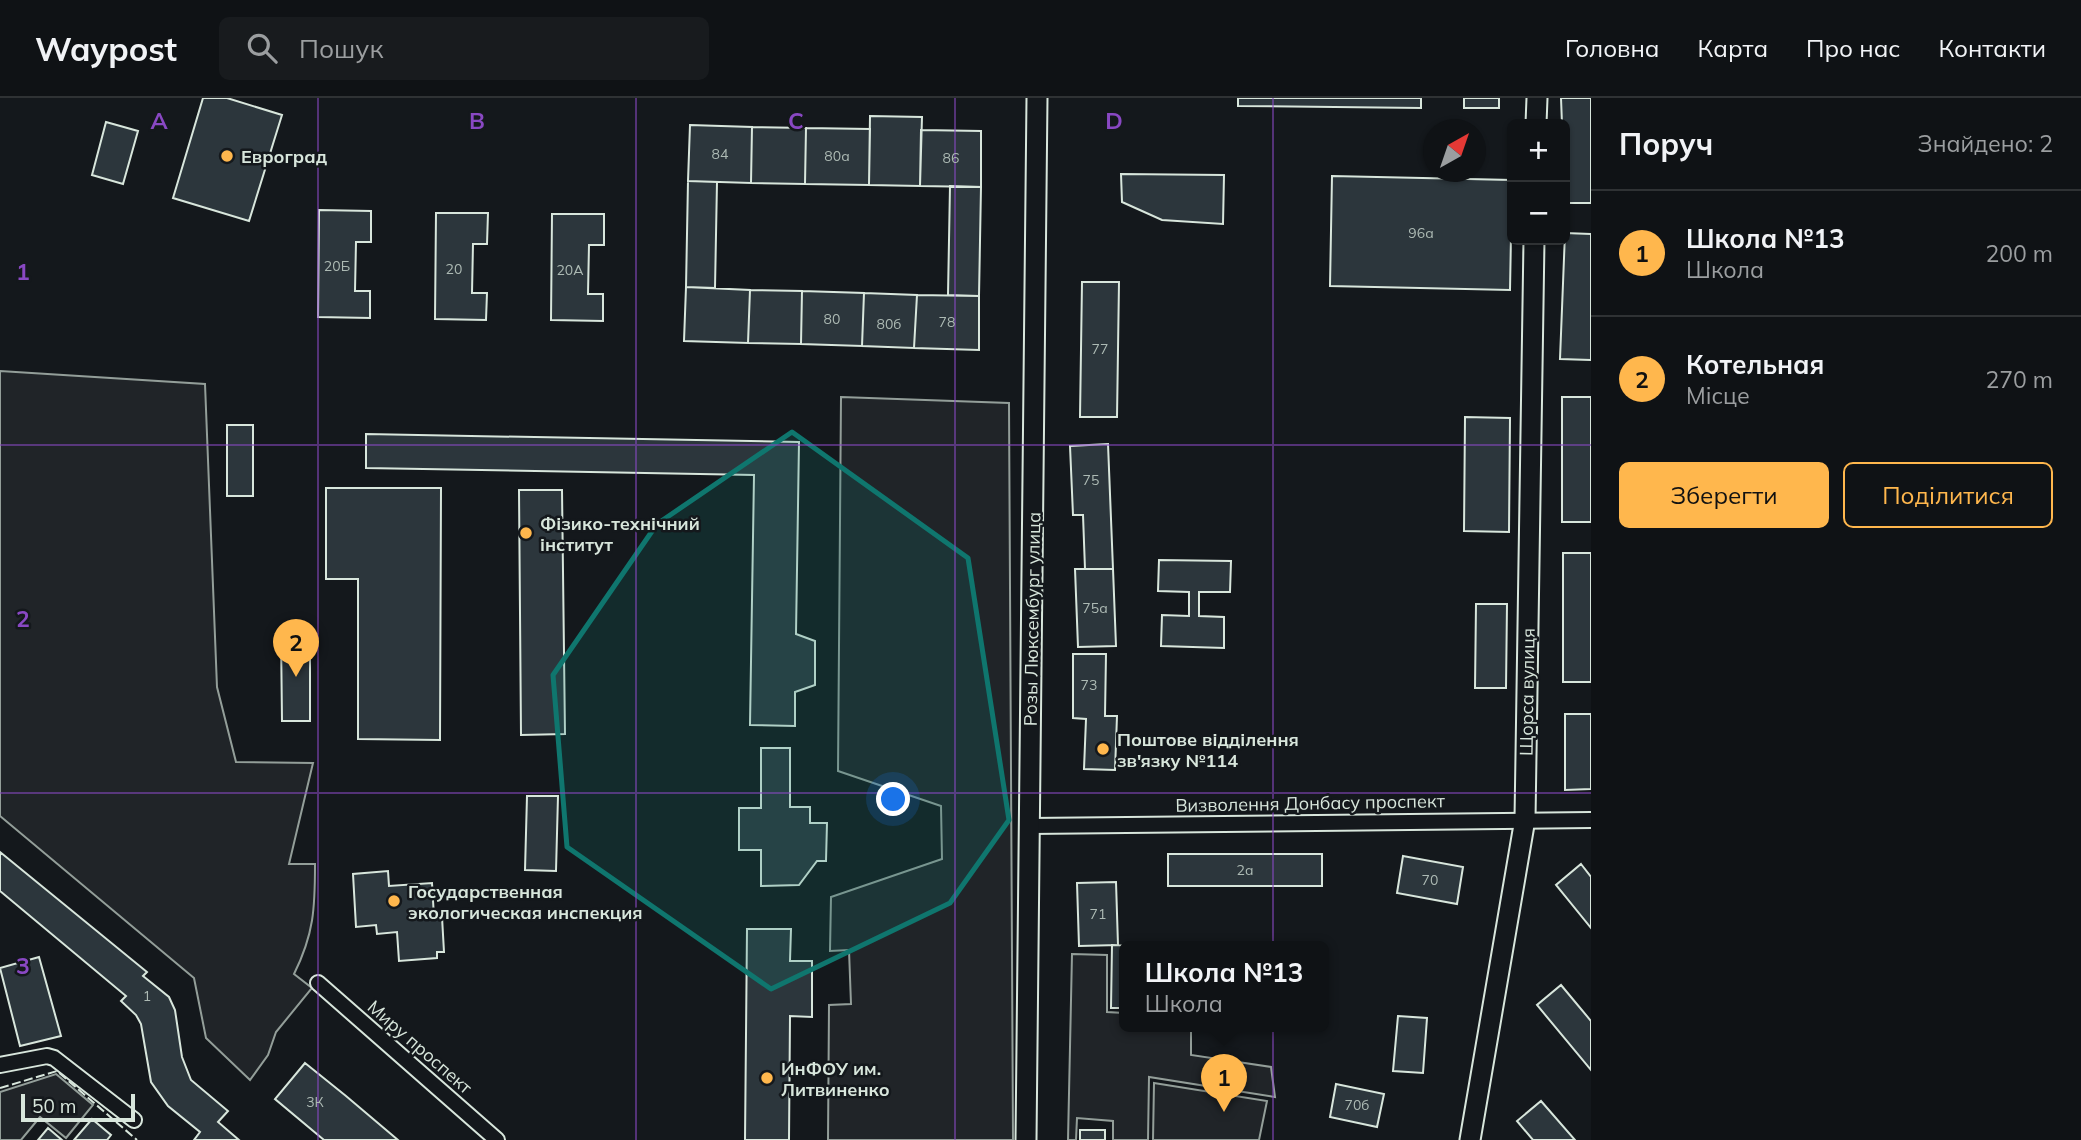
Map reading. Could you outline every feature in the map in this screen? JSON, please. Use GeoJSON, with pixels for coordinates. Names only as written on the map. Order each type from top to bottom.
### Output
{"type":"FeatureCollection","features":[{"type":"Feature","properties":{"kind":"street","name":"Розы Люксембург улица"},"geometry":{"type":"LineString","coordinates":[[1026,1140],[1037,98]]}},
{"type":"Feature","properties":{"kind":"street"},"geometry":{"type":"LineString","coordinates":[[1536,98],[1536,119]]}},
{"type":"Feature","properties":{"kind":"street","name":"Щорса вулиця"},"geometry":{"type":"LineString","coordinates":[[1470,1140],[1525,819],[1534,245]]}},
{"type":"Feature","properties":{"kind":"street","name":"Визволення Донбасу проспект"},"geometry":{"type":"LineString","coordinates":[[1030,826],[1591,820]]}},
{"type":"Feature","properties":{"kind":"street","name":"Миру проспект"},"geometry":{"type":"LineString","coordinates":[[318,983],[497,1140]]}},
{"type":"Feature","properties":{"kind":"street"},"geometry":{"type":"LineString","coordinates":[[0,1065],[47,1056],[54,1058],[134,1120]]}},
{"type":"Feature","properties":{"kind":"highlighted area"},"geometry":{"type":"Polygon","coordinates":[[[792,432],[968,558],[1009,820],[950,903],[771,989],[567,847],[553,675],[657,524],[792,432]]]}},
{"type":"Feature","properties":{"kind":"shaded area"},"geometry":{"type":"Polygon","coordinates":[[[0,371],[205,384],[217,687],[236,762],[313,763],[289,864],[315,864],[312,920],[306,946],[294,974],[312,988],[276,1032],[268,1055],[250,1080],[206,1038],[194,978],[0,816],[0,371]]]}},
{"type":"Feature","properties":{"kind":"shaded area"},"geometry":{"type":"Polygon","coordinates":[[[841,397],[1009,403],[1013,1140],[828,1140],[829,1005],[851,1004],[849,950],[830,951],[831,897],[942,859],[941,806],[838,771],[841,397]]]}},
{"type":"Feature","properties":{"kind":"shaded area"},"geometry":{"type":"Polygon","coordinates":[[[1072,954],[1107,955],[1107,1012],[1119,1013],[1119,1032],[1191,1032],[1191,1055],[1271,1067],[1275,1097],[1149,1077],[1148,1140],[1113,1140],[1113,1121],[1077,1118],[1076,1140],[1068,1140],[1072,954]]]}},
{"type":"Feature","properties":{"kind":"shaded area"},"geometry":{"type":"Polygon","coordinates":[[[56,1074],[93,1105],[66,1138],[40,1117],[21,1140],[0,1140],[0,1092],[56,1074]]]}},
{"type":"Feature","properties":{"kind":"shaded area"},"geometry":{"type":"Polygon","coordinates":[[[1154,1083],[1267,1101],[1259,1140],[1153,1140],[1154,1083]]]}},
{"type":"Feature","properties":{"kind":"building","name":"Евроград"},"geometry":{"type":"Polygon","coordinates":[[[203,98],[227,98],[282,115],[249,221],[173,198],[203,98]]]}},
{"type":"Feature","properties":{"kind":"building"},"geometry":{"type":"Polygon","coordinates":[[[1238,98],[1421,98],[1421,108],[1238,106],[1238,98]]]}},
{"type":"Feature","properties":{"kind":"building"},"geometry":{"type":"Polygon","coordinates":[[[1464,98],[1499,98],[1499,108],[1464,108],[1464,98]]]}},
{"type":"Feature","properties":{"kind":"building"},"geometry":{"type":"Polygon","coordinates":[[[1561,98],[1591,98],[1591,203],[1570,203],[1570,119],[1562,119],[1561,98]]]}},
{"type":"Feature","properties":{"kind":"building"},"geometry":{"type":"Polygon","coordinates":[[[870,116],[922,117],[920,186],[869,185],[870,116]]]}},
{"type":"Feature","properties":{"kind":"building"},"geometry":{"type":"Polygon","coordinates":[[[106,122],[138,131],[123,184],[92,175],[106,122]]]}},
{"type":"Feature","properties":{"kind":"building"},"geometry":{"type":"Polygon","coordinates":[[[690,125],[752,127],[751,183],[688,181],[690,125]]]}},
{"type":"Feature","properties":{"kind":"building"},"geometry":{"type":"Polygon","coordinates":[[[752,127],[806,128],[805,184],[751,183],[752,127]]]}},
{"type":"Feature","properties":{"kind":"building"},"geometry":{"type":"Polygon","coordinates":[[[806,128],[870,129],[869,185],[805,184],[806,128]]]}},
{"type":"Feature","properties":{"kind":"building"},"geometry":{"type":"Polygon","coordinates":[[[921,130],[981,131],[981,187],[920,186],[921,130]]]}},
{"type":"Feature","properties":{"kind":"building"},"geometry":{"type":"Polygon","coordinates":[[[1121,174],[1224,175],[1223,224],[1162,220],[1122,202],[1121,174]]]}},
{"type":"Feature","properties":{"kind":"building"},"geometry":{"type":"Polygon","coordinates":[[[1332,176],[1423,178],[1423,182],[1507,180],[1510,290],[1330,286],[1332,176]]]}},
{"type":"Feature","properties":{"kind":"building"},"geometry":{"type":"Polygon","coordinates":[[[688,181],[717,182],[715,288],[686,287],[688,181]]]}},
{"type":"Feature","properties":{"kind":"building"},"geometry":{"type":"Polygon","coordinates":[[[950,186],[981,187],[979,296],[948,295],[950,186]]]}},
{"type":"Feature","properties":{"kind":"building"},"geometry":{"type":"Polygon","coordinates":[[[319,210],[371,211],[371,242],[356,242],[355,291],[370,291],[370,318],[318,317],[319,210]]]}},
{"type":"Feature","properties":{"kind":"building"},"geometry":{"type":"Polygon","coordinates":[[[436,213],[488,213],[487,244],[473,244],[472,293],[487,293],[486,320],[435,319],[436,213]]]}},
{"type":"Feature","properties":{"kind":"building"},"geometry":{"type":"Polygon","coordinates":[[[552,214],[604,214],[604,245],[589,245],[588,294],[603,294],[603,321],[551,320],[552,214]]]}},
{"type":"Feature","properties":{"kind":"building"},"geometry":{"type":"Polygon","coordinates":[[[1570,233],[1591,234],[1591,360],[1560,359],[1565,245],[1570,245],[1570,233]]]}},
{"type":"Feature","properties":{"kind":"building"},"geometry":{"type":"Polygon","coordinates":[[[1082,282],[1119,282],[1117,417],[1080,417],[1082,282]]]}},
{"type":"Feature","properties":{"kind":"building"},"geometry":{"type":"Polygon","coordinates":[[[686,287],[750,290],[748,343],[684,341],[686,287]]]}},
{"type":"Feature","properties":{"kind":"building"},"geometry":{"type":"Polygon","coordinates":[[[750,290],[802,291],[801,344],[748,343],[750,290]]]}},
{"type":"Feature","properties":{"kind":"building"},"geometry":{"type":"Polygon","coordinates":[[[802,291],[864,293],[862,346],[801,344],[802,291]]]}},
{"type":"Feature","properties":{"kind":"building"},"geometry":{"type":"Polygon","coordinates":[[[864,293],[917,295],[914,348],[862,346],[864,293]]]}},
{"type":"Feature","properties":{"kind":"building"},"geometry":{"type":"Polygon","coordinates":[[[917,295],[979,296],[979,350],[914,348],[917,295]]]}},
{"type":"Feature","properties":{"kind":"building"},"geometry":{"type":"Polygon","coordinates":[[[1562,397],[1591,397],[1591,522],[1562,522],[1562,397]]]}},
{"type":"Feature","properties":{"kind":"building"},"geometry":{"type":"Polygon","coordinates":[[[1465,417],[1510,418],[1509,532],[1464,531],[1465,417]]]}},
{"type":"Feature","properties":{"kind":"building"},"geometry":{"type":"Polygon","coordinates":[[[227,425],[253,425],[253,496],[227,496],[227,425]]]}},
{"type":"Feature","properties":{"kind":"building"},"geometry":{"type":"Polygon","coordinates":[[[366,434],[799,442],[796,634],[815,641],[815,685],[795,692],[795,726],[750,725],[754,475],[366,468],[366,434]]]}},
{"type":"Feature","properties":{"kind":"building"},"geometry":{"type":"Polygon","coordinates":[[[1108,444],[1113,569],[1085,569],[1083,515],[1073,515],[1070,446],[1108,444]]]}},
{"type":"Feature","properties":{"kind":"building"},"geometry":{"type":"Polygon","coordinates":[[[326,488],[441,488],[440,740],[358,739],[358,579],[326,579],[326,488]]]}},
{"type":"Feature","properties":{"kind":"building"},"geometry":{"type":"Polygon","coordinates":[[[519,490],[562,490],[565,734],[521,735],[519,490]]]}},
{"type":"Feature","properties":{"kind":"building"},"geometry":{"type":"Polygon","coordinates":[[[1563,553],[1591,553],[1591,682],[1563,682],[1563,553]]]}},
{"type":"Feature","properties":{"kind":"building"},"geometry":{"type":"Polygon","coordinates":[[[1159,560],[1231,561],[1230,592],[1199,592],[1199,616],[1224,617],[1224,648],[1161,646],[1162,615],[1189,616],[1189,592],[1158,591],[1159,560]]]}},
{"type":"Feature","properties":{"kind":"building"},"geometry":{"type":"Polygon","coordinates":[[[1075,569],[1113,569],[1116,646],[1078,647],[1075,569]]]}},
{"type":"Feature","properties":{"kind":"building"},"geometry":{"type":"Polygon","coordinates":[[[1476,604],[1507,604],[1506,688],[1475,688],[1476,604]]]}},
{"type":"Feature","properties":{"kind":"building"},"geometry":{"type":"Polygon","coordinates":[[[281,634],[310,634],[310,721],[282,721],[281,634]]]}},
{"type":"Feature","properties":{"kind":"building"},"geometry":{"type":"Polygon","coordinates":[[[1073,654],[1106,654],[1105,716],[1117,716],[1115,770],[1084,769],[1086,719],[1073,718],[1073,654]]]}},
{"type":"Feature","properties":{"kind":"building"},"geometry":{"type":"Polygon","coordinates":[[[1565,714],[1591,714],[1591,789],[1565,790],[1565,714]]]}},
{"type":"Feature","properties":{"kind":"building"},"geometry":{"type":"Polygon","coordinates":[[[761,748],[790,748],[790,807],[810,807],[810,823],[827,823],[826,861],[817,861],[799,885],[761,886],[761,850],[739,850],[739,808],[761,808],[761,748]]]}},
{"type":"Feature","properties":{"kind":"building"},"geometry":{"type":"Polygon","coordinates":[[[527,796],[558,796],[556,871],[525,870],[527,796]]]}},
{"type":"Feature","properties":{"kind":"building"},"geometry":{"type":"Polygon","coordinates":[[[0,852],[147,972],[143,976],[169,997],[175,1010],[182,1057],[191,1080],[228,1111],[218,1122],[239,1140],[194,1140],[200,1132],[168,1106],[151,1082],[141,1024],[136,1015],[121,1001],[126,996],[0,891],[0,852]]]}},
{"type":"Feature","properties":{"kind":"building"},"geometry":{"type":"Polygon","coordinates":[[[1168,854],[1322,854],[1322,886],[1168,886],[1168,854]]]}},
{"type":"Feature","properties":{"kind":"building"},"geometry":{"type":"Polygon","coordinates":[[[1403,856],[1463,867],[1457,904],[1397,893],[1403,856]]]}},
{"type":"Feature","properties":{"kind":"building"},"geometry":{"type":"Polygon","coordinates":[[[1581,864],[1591,877],[1591,928],[1556,885],[1581,864]]]}},
{"type":"Feature","properties":{"kind":"building","name":"Государственная экологическая инспекция"},"geometry":{"type":"Polygon","coordinates":[[[388,871],[389,886],[432,883],[434,917],[442,917],[444,952],[437,952],[437,958],[399,961],[397,932],[377,934],[376,925],[356,927],[353,874],[388,871]]]}},
{"type":"Feature","properties":{"kind":"building"},"geometry":{"type":"Polygon","coordinates":[[[1116,882],[1118,945],[1079,946],[1077,883],[1116,882]]]}},
{"type":"Feature","properties":{"kind":"building","name":"ИнФОУ им. Литвиненко"},"geometry":{"type":"Polygon","coordinates":[[[747,929],[791,929],[790,961],[812,961],[812,1017],[790,1016],[789,1140],[745,1140],[747,929]]]}},
{"type":"Feature","properties":{"kind":"building"},"geometry":{"type":"Polygon","coordinates":[[[1112,945],[1119,945],[1119,1008],[1111,1008],[1112,945]]]}},
{"type":"Feature","properties":{"kind":"building"},"geometry":{"type":"Polygon","coordinates":[[[39,957],[61,1036],[20,1046],[0,968],[39,957]]]}},
{"type":"Feature","properties":{"kind":"building"},"geometry":{"type":"Polygon","coordinates":[[[1561,985],[1591,1021],[1591,1070],[1537,1005],[1561,985]]]}},
{"type":"Feature","properties":{"kind":"building"},"geometry":{"type":"Polygon","coordinates":[[[1398,1016],[1427,1018],[1423,1073],[1393,1071],[1398,1016]]]}},
{"type":"Feature","properties":{"kind":"building"},"geometry":{"type":"Polygon","coordinates":[[[305,1063],[398,1140],[324,1140],[275,1099],[305,1063]]]}},
{"type":"Feature","properties":{"kind":"building"},"geometry":{"type":"Polygon","coordinates":[[[1336,1084],[1384,1094],[1377,1127],[1330,1117],[1336,1084]]]}},
{"type":"Feature","properties":{"kind":"building"},"geometry":{"type":"Polygon","coordinates":[[[1541,1101],[1575,1140],[1533,1140],[1517,1121],[1541,1101]]]}},
{"type":"Feature","properties":{"kind":"building"},"geometry":{"type":"Polygon","coordinates":[[[92,1119],[111,1135],[107,1140],[74,1140],[92,1119]]]}},
{"type":"Feature","properties":{"kind":"building"},"geometry":{"type":"Polygon","coordinates":[[[48,1128],[62,1140],[38,1140],[48,1128]]]}},
{"type":"Feature","properties":{"kind":"building"},"geometry":{"type":"Polygon","coordinates":[[[1080,1130],[1105,1130],[1105,1140],[1080,1140],[1080,1130]]]}},
{"type":"Feature","properties":{"kind":"fence"},"geometry":{"type":"LineString","coordinates":[[0,1088],[57,1071],[137,1140]]}},
{"type":"Feature","properties":{"kind":"place","name":"Евроград"},"geometry":{"type":"Point","coordinates":[227,156]}},
{"type":"Feature","properties":{"kind":"place","name":"Фізико-технічний інститут"},"geometry":{"type":"Point","coordinates":[526,533]}},
{"type":"Feature","properties":{"kind":"place","name":"Котельная"},"geometry":{"type":"Point","coordinates":[296,677]}},
{"type":"Feature","properties":{"kind":"place","name":"Поштове відділення зв'язку №114"},"geometry":{"type":"Point","coordinates":[1103,749]}},
{"type":"Feature","properties":{"kind":"place","name":"Государственная экологическая инспекция"},"geometry":{"type":"Point","coordinates":[394,901]}},
{"type":"Feature","properties":{"kind":"place","name":"ИнФОУ им. Литвиненко"},"geometry":{"type":"Point","coordinates":[767,1078]}},
{"type":"Feature","properties":{"kind":"place","name":"Школа №13"},"geometry":{"type":"Point","coordinates":[1224,1112]}}]}
